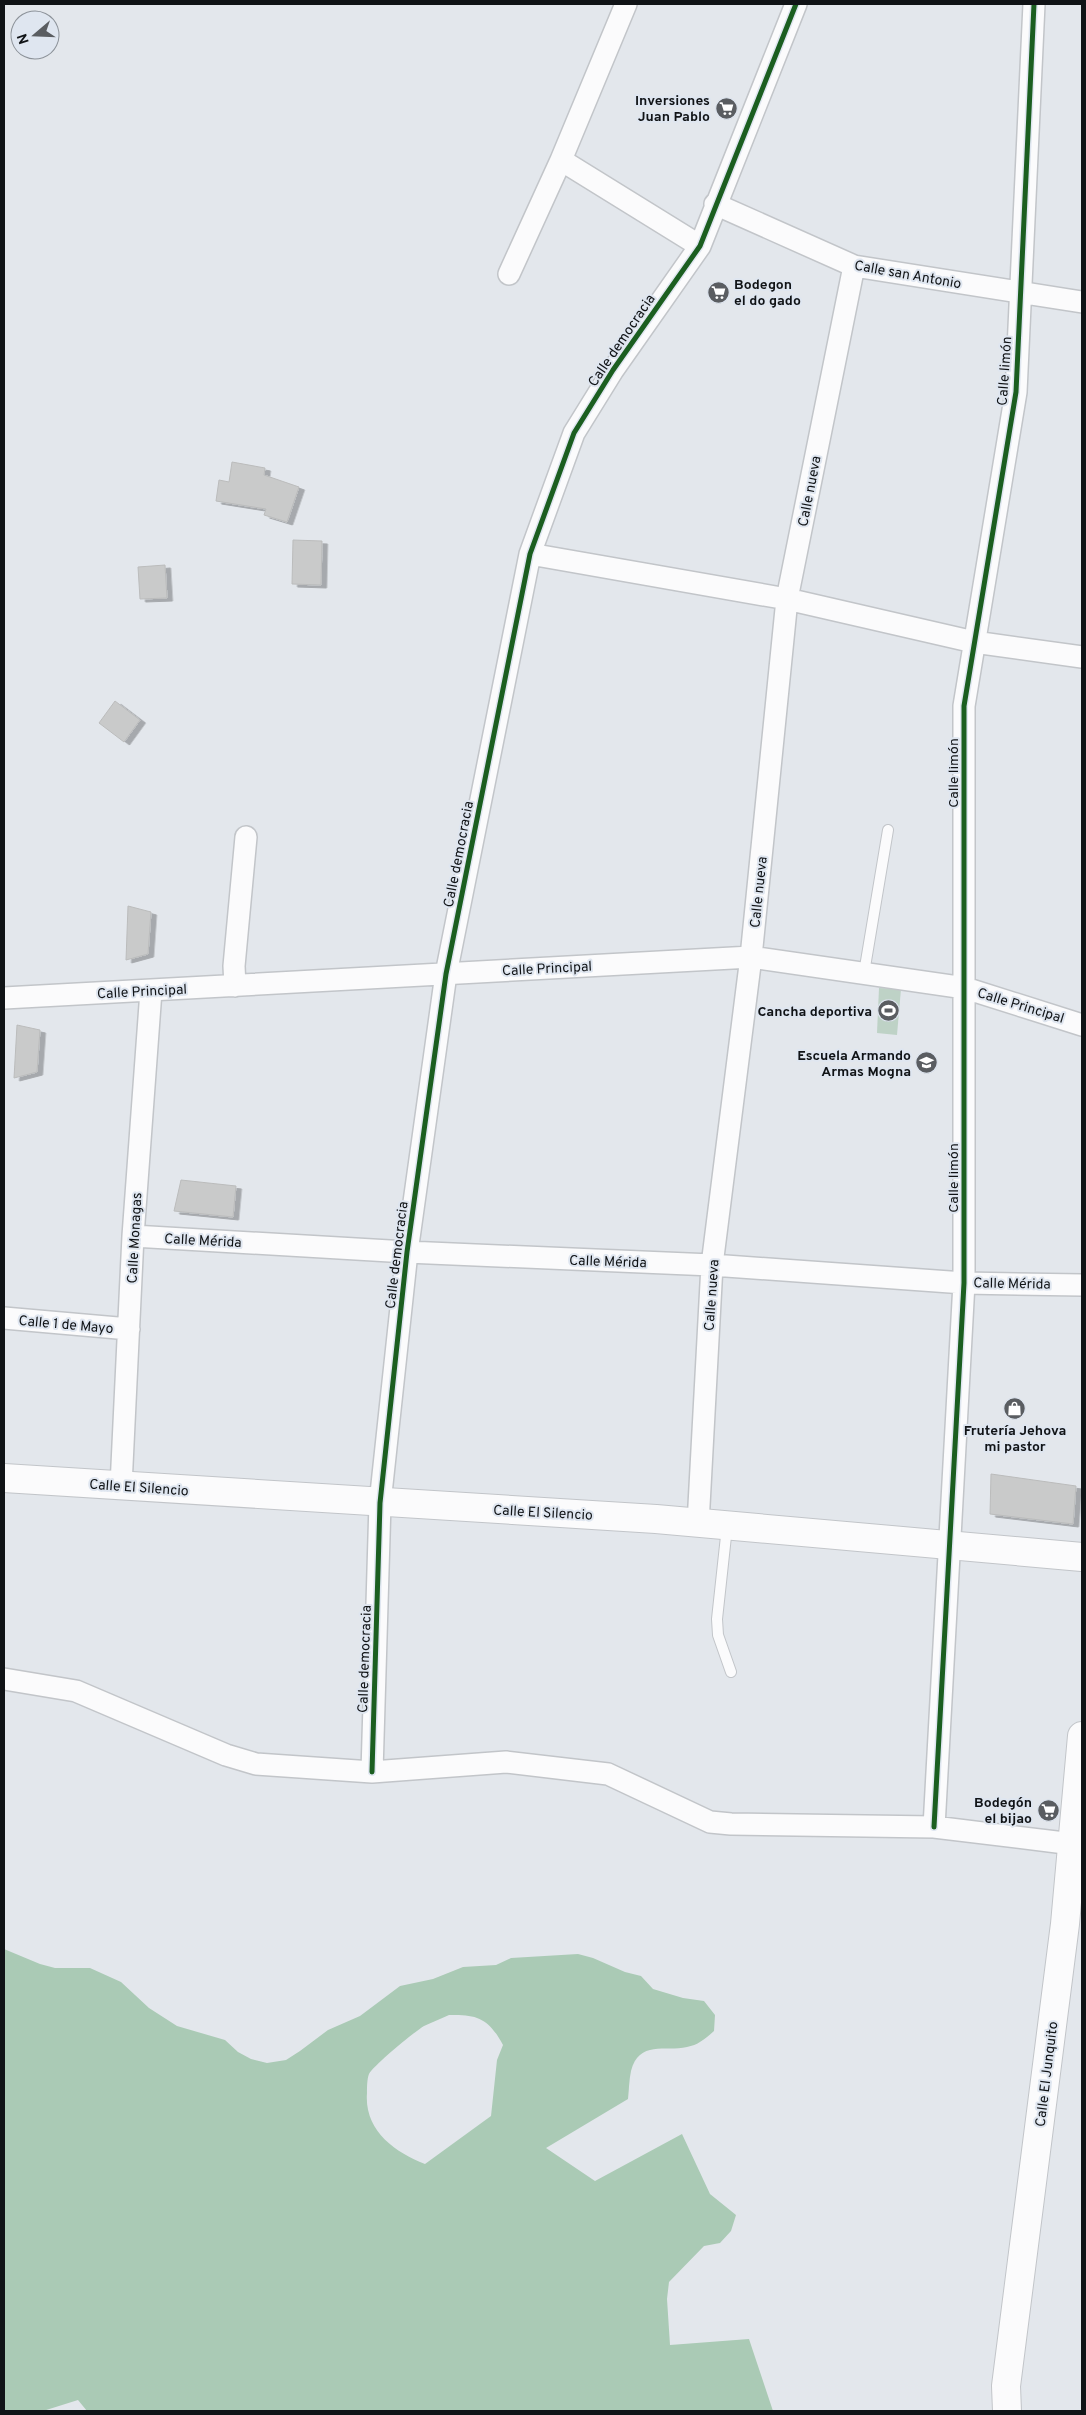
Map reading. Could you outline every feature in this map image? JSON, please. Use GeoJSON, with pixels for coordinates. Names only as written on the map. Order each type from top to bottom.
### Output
{"type":"FeatureCollection","features":[{"type":"Feature","properties":{"kind":"street"},"geometry":{"type":"LineString","coordinates":[[509,274],[561,160],[626,4]]}},
{"type":"Feature","properties":{"kind":"street","name":"Calle democracia"},"geometry":{"type":"LineString","coordinates":[[372,1772],[380,1503],[407,1252],[446,974],[530,554],[574,433],[613,370],[700,246],[715,204],[796,4]]}},
{"type":"Feature","properties":{"kind":"street","name":"Calle limón"},"geometry":{"type":"LineString","coordinates":[[934,1827],[951,1546],[964,1283],[964,706],[1016,392],[1034,4]]}},
{"type":"Feature","properties":{"kind":"street"},"geometry":{"type":"LineString","coordinates":[[561,160],[700,246]]}},
{"type":"Feature","properties":{"kind":"street","name":"Calle san Antonio"},"geometry":{"type":"LineString","coordinates":[[715,204],[854,266],[1082,302]]}},
{"type":"Feature","properties":{"kind":"street","name":"Calle nueva"},"geometry":{"type":"LineString","coordinates":[[698,1524],[712,1265],[751,957],[787,598],[854,266]]}},
{"type":"Feature","properties":{"kind":"street"},"geometry":{"type":"LineString","coordinates":[[530,554],[787,598],[974,642],[1082,658]]}},
{"type":"Feature","properties":{"kind":"street"},"geometry":{"type":"LineString","coordinates":[[235,986],[234,966],[246,837]]}},
{"type":"Feature","properties":{"kind":"street","name":"Calle Principal"},"geometry":{"type":"LineString","coordinates":[[4,998],[751,957],[965,988],[1082,1025]]}},
{"type":"Feature","properties":{"kind":"street","name":"Calle Monagas"},"geometry":{"type":"LineString","coordinates":[[121,1486],[133,1236],[151,991]]}},
{"type":"Feature","properties":{"kind":"street","name":"Calle Mérida"},"geometry":{"type":"LineString","coordinates":[[133,1236],[407,1252],[712,1265],[964,1283],[1082,1285]]}},
{"type":"Feature","properties":{"kind":"street","name":"Calle 1 de Mayo"},"geometry":{"type":"LineString","coordinates":[[4,1318],[129,1329]]}},
{"type":"Feature","properties":{"kind":"street","name":"Calle El Silencio"},"geometry":{"type":"LineString","coordinates":[[4,1478],[656,1519],[1082,1557]]}},
{"type":"Feature","properties":{"kind":"street"},"geometry":{"type":"LineString","coordinates":[[4,1679],[76,1691],[226,1755],[256,1764],[372,1772],[506,1762],[608,1774],[710,1822],[731,1824],[934,1827],[1072,1844]]}},
{"type":"Feature","properties":{"kind":"street","name":"Calle El Junquito"},"geometry":{"type":"LineString","coordinates":[[1007,2411],[1006,2386],[1065,1924],[1082,1736]]}},
{"type":"Feature","properties":{"kind":"lane"},"geometry":{"type":"LineString","coordinates":[[864,973],[888,830]]}},
{"type":"Feature","properties":{"kind":"lane"},"geometry":{"type":"LineString","coordinates":[[728,1526],[718,1635],[731,1672]]}},
{"type":"Feature","properties":{"kind":"green space","name":"Cancha deportiva"},"geometry":{"type":"Polygon","coordinates":[[[879,988],[901,989],[897,1035],[877,1033],[879,988]]]}},
{"type":"Feature","properties":{"kind":"green space"},"geometry":{"type":"Polygon","coordinates":[[[4,1949],[55,1968],[90,1968],[121,1982],[149,2008],[177,2026],[225,2040],[238,2052],[251,2059],[267,2063],[286,2060],[328,2030],[360,2016],[400,1986],[433,1979],[463,1967],[496,1965],[511,1958],[578,1954],[593,1958],[625,1972],[641,1976],[653,1989],[683,1998],[704,2001],[715,2015],[714,2031],[698,2043],[679,2048],[654,2049],[640,2055],[631,2071],[628,2099],[546,2148],[595,2181],[682,2134],[710,2194],[736,2215],[731,2231],[720,2243],[704,2246],[669,2282],[667,2299],[670,2345],[749,2339],[773,2411],[87,2411],[78,2400],[43,2411],[4,2411],[4,1949]],[[449,2015],[424,2026],[386,2056],[368,2076],[367,2106],[370,2118],[376,2129],[392,2146],[425,2164],[491,2116],[497,2060],[503,2045],[493,2029],[482,2020],[449,2015]]]}},
{"type":"Feature","properties":{"kind":"building"},"geometry":{"type":"Polygon","coordinates":[[[232,462],[265,468],[264,475],[299,487],[287,522],[264,515],[266,509],[216,501],[219,480],[229,482],[232,462]]]}},
{"type":"Feature","properties":{"kind":"building"},"geometry":{"type":"Polygon","coordinates":[[[293,540],[322,541],[321,585],[292,584],[293,540]]]}},
{"type":"Feature","properties":{"kind":"building"},"geometry":{"type":"Polygon","coordinates":[[[165,565],[167,598],[140,599],[138,567],[165,565]]]}},
{"type":"Feature","properties":{"kind":"building"},"geometry":{"type":"Polygon","coordinates":[[[115,701],[140,720],[124,742],[99,723],[115,701]]]}},
{"type":"Feature","properties":{"kind":"building"},"geometry":{"type":"Polygon","coordinates":[[[128,906],[151,912],[148,954],[126,960],[128,906]]]}},
{"type":"Feature","properties":{"kind":"building"},"geometry":{"type":"Polygon","coordinates":[[[17,1025],[40,1030],[37,1072],[14,1078],[17,1025]]]}},
{"type":"Feature","properties":{"kind":"building"},"geometry":{"type":"Polygon","coordinates":[[[181,1180],[236,1186],[233,1217],[174,1211],[181,1180]]]}},
{"type":"Feature","properties":{"kind":"building"},"geometry":{"type":"Polygon","coordinates":[[[991,1474],[1076,1486],[1073,1524],[990,1514],[991,1474]]]}},
{"type":"Feature","properties":{"kind":"cycle path"},"geometry":{"type":"LineString","coordinates":[[372,1772],[380,1503],[407,1252],[446,974],[530,554],[574,433],[613,370],[700,246],[796,4]]}},
{"type":"Feature","properties":{"kind":"cycle path"},"geometry":{"type":"LineString","coordinates":[[934,1827],[964,1283],[964,706],[1016,392],[1034,4]]}},
{"type":"Feature","properties":{"kind":"place","name":"Inversiones Juan Pablo"},"geometry":{"type":"Point","coordinates":[726,108]}},
{"type":"Feature","properties":{"kind":"place","name":"Bodegon el do gado"},"geometry":{"type":"Point","coordinates":[718,292]}},
{"type":"Feature","properties":{"kind":"place","name":"Cancha deportiva"},"geometry":{"type":"Point","coordinates":[888,1011]}},
{"type":"Feature","properties":{"kind":"place","name":"Escuela Armando Armas Mogna"},"geometry":{"type":"Point","coordinates":[927,1063]}},
{"type":"Feature","properties":{"kind":"place","name":"Frutería Jehova mi pastor"},"geometry":{"type":"Point","coordinates":[1015,1408]}},
{"type":"Feature","properties":{"kind":"place","name":"Bodegón el bijao"},"geometry":{"type":"Point","coordinates":[1048,1810]}}]}
